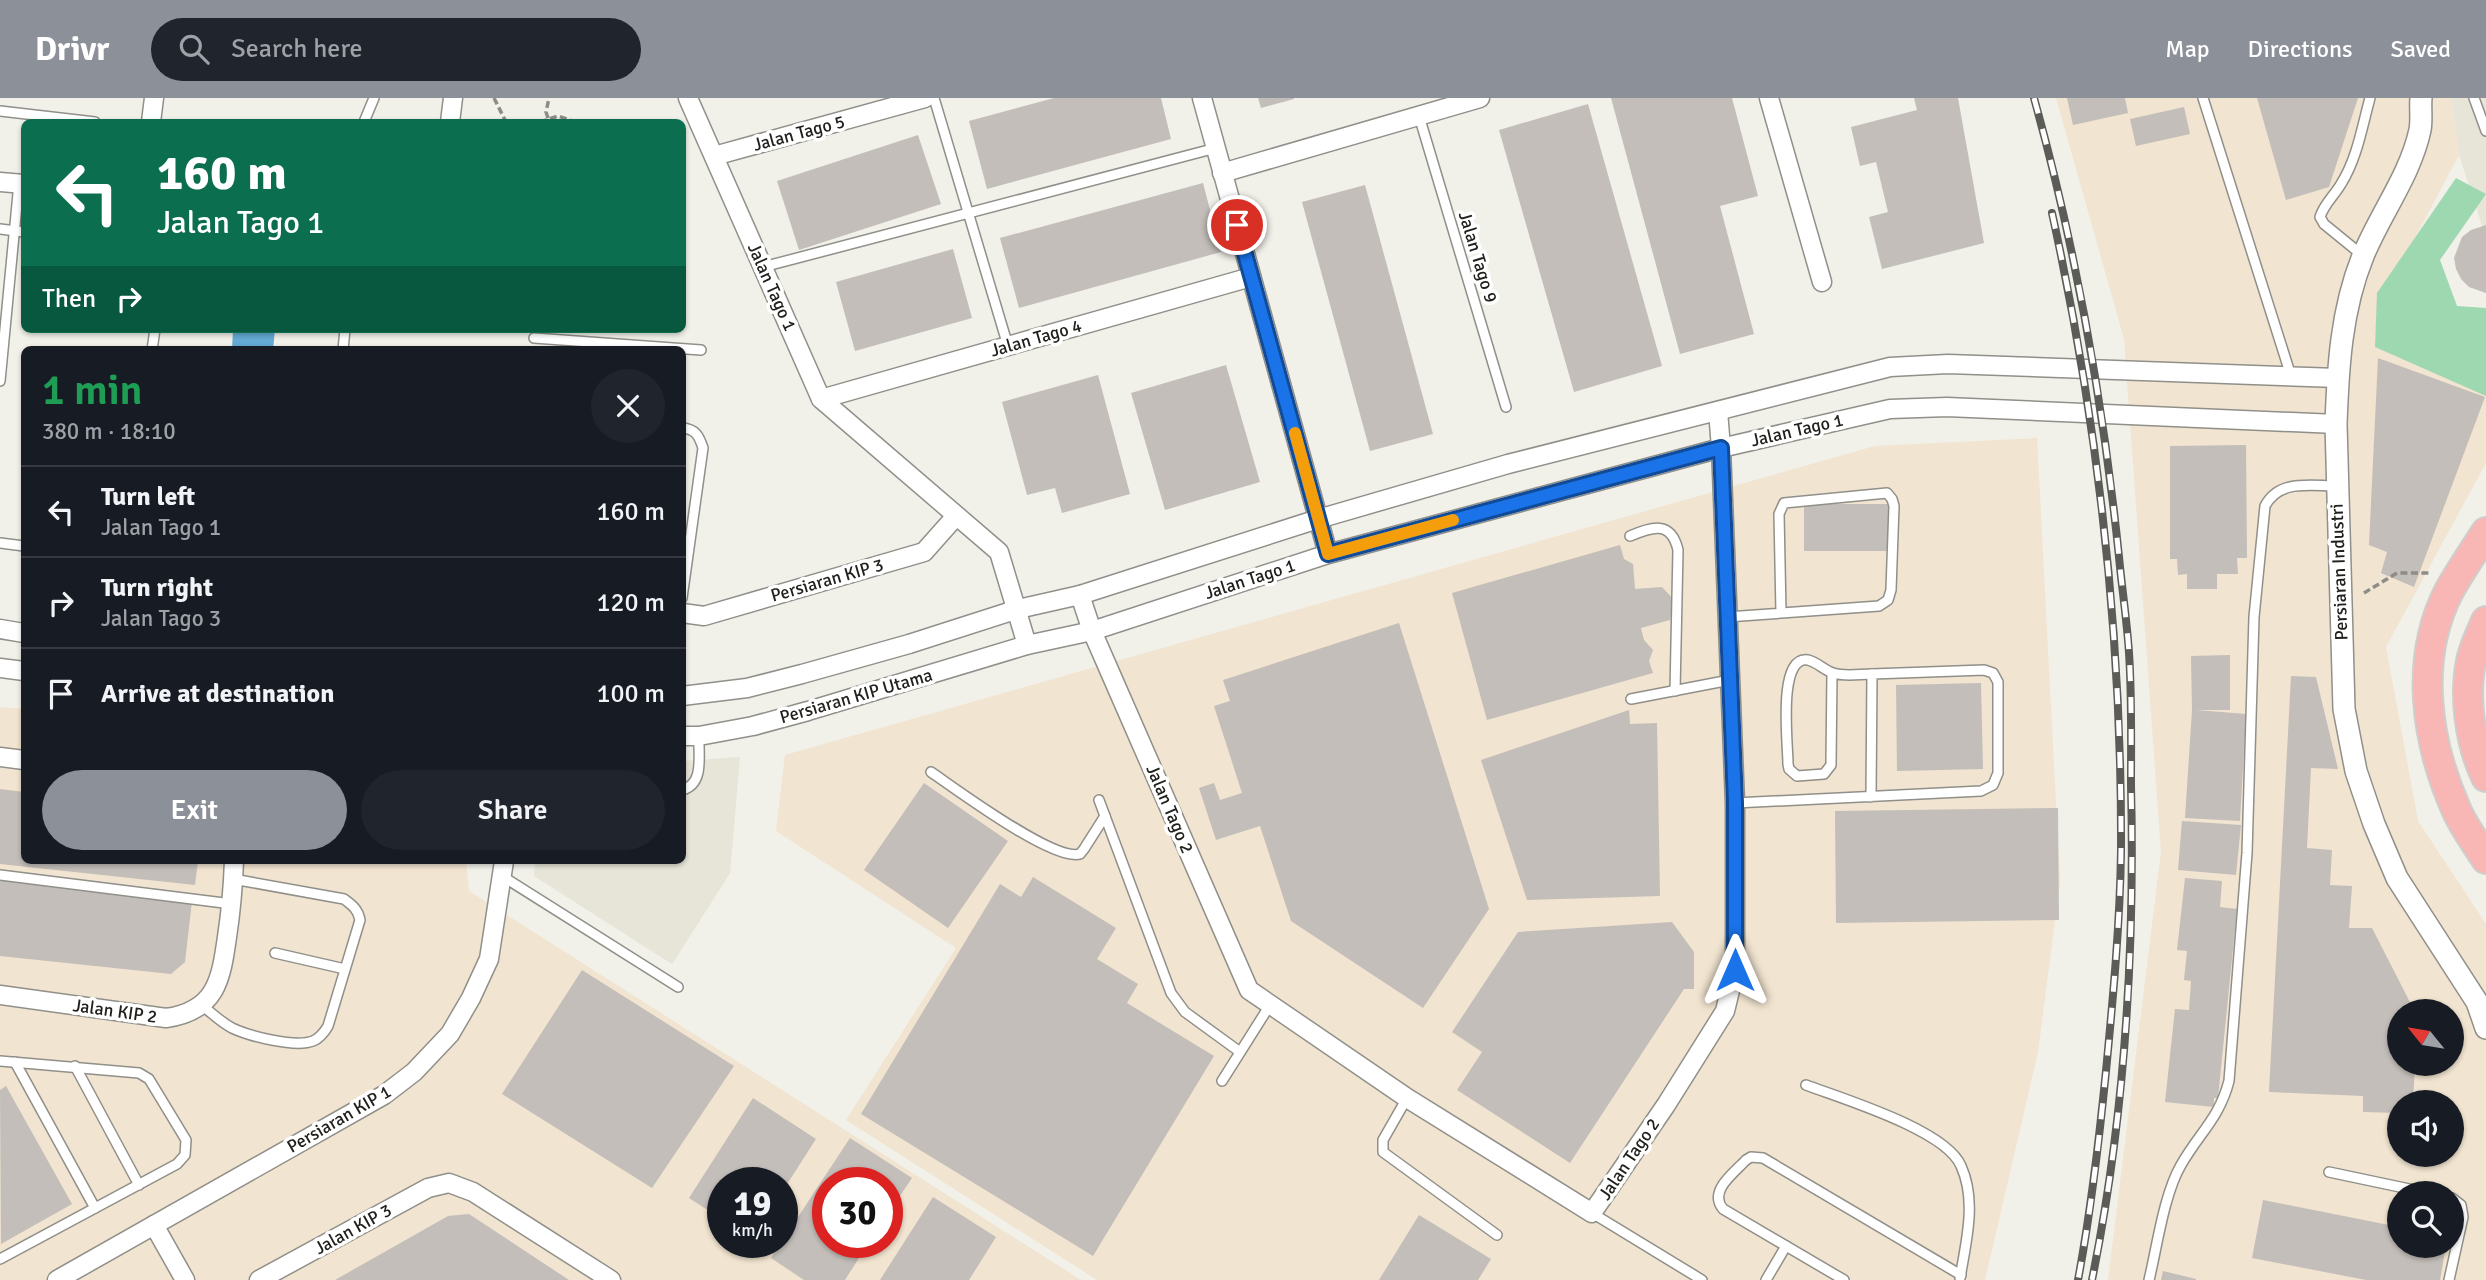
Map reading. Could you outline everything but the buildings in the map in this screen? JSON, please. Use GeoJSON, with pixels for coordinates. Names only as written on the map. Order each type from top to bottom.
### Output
{"type":"FeatureCollection","features":[{"type":"Feature","properties":{"kind":"highway"},"geometry":{"type":"LineString","coordinates":[[2486,532],[2448,592],[2431,642],[2427,702],[2436,750],[2456,810],[2486,859]]}},
{"type":"Feature","properties":{"kind":"highway"},"geometry":{"type":"LineString","coordinates":[[2486,621],[2472,657],[2469,695],[2471,739],[2486,777]]}},
{"type":"Feature","properties":{"kind":"street"},"geometry":{"type":"LineString","coordinates":[[152,119],[154,98]]}},
{"type":"Feature","properties":{"kind":"street"},"geometry":{"type":"LineString","coordinates":[[450,119],[453,98]]}},
{"type":"Feature","properties":{"kind":"street","name":"Jalan Tago 1"},"geometry":{"type":"LineString","coordinates":[[688,98],[821,399],[999,552],[1027,645],[1092,631],[1328,554],[1721,448],[1890,409],[1947,407],[2336,424]]}},
{"type":"Feature","properties":{"kind":"street","name":"Jalan Tago 5"},"geometry":{"type":"LineString","coordinates":[[714,156],[925,98]]}},
{"type":"Feature","properties":{"kind":"street"},"geometry":{"type":"LineString","coordinates":[[1202,98],[1328,554]]}},
{"type":"Feature","properties":{"kind":"street"},"geometry":{"type":"LineString","coordinates":[[1222,173],[1480,98]]}},
{"type":"Feature","properties":{"kind":"street"},"geometry":{"type":"LineString","coordinates":[[1769,98],[1822,282]]}},
{"type":"Feature","properties":{"kind":"street","name":"Persiaran Industri"},"geometry":{"type":"LineString","coordinates":[[2421,98],[2420,129],[2409,163],[2363,256],[2347,303],[2338,378],[2336,424],[2344,709],[2356,771],[2374,824],[2397,878],[2477,1002],[2486,1028]]}},
{"type":"Feature","properties":{"kind":"street"},"geometry":{"type":"LineString","coordinates":[[0,181],[21,184]]}},
{"type":"Feature","properties":{"kind":"street","name":"Jalan Tago 4"},"geometry":{"type":"LineString","coordinates":[[821,399],[1251,277]]}},
{"type":"Feature","properties":{"kind":"street","name":"Jalan Tago 1"},"geometry":{"type":"LineString","coordinates":[[1018,609],[1080,595],[1318,519],[1508,464],[1890,367],[1948,364],[2338,378]]}},
{"type":"Feature","properties":{"kind":"street","name":"Jalan Tago 2"},"geometry":{"type":"LineString","coordinates":[[1080,595],[1092,631],[1249,990],[1407,1098],[1592,1213],[1666,1105],[1725,1011],[1735,970],[1735,803],[1718,411]]}},
{"type":"Feature","properties":{"kind":"street","name":"Persiaran KIP 3"},"geometry":{"type":"LineString","coordinates":[[686,614],[704,616],[924,552],[957,516]]}},
{"type":"Feature","properties":{"kind":"street","name":"Persiaran KIP Utama"},"geometry":{"type":"LineString","coordinates":[[686,696],[747,688],[802,674],[909,644],[1018,609]]}},
{"type":"Feature","properties":{"kind":"street"},"geometry":{"type":"LineString","coordinates":[[0,629],[21,632]]}},
{"type":"Feature","properties":{"kind":"street","name":"Persiaran KIP Utama"},"geometry":{"type":"LineString","coordinates":[[691,736],[752,726],[808,711],[1027,645]]}},
{"type":"Feature","properties":{"kind":"street"},"geometry":{"type":"LineString","coordinates":[[0,668],[21,671]]}},
{"type":"Feature","properties":{"kind":"street"},"geometry":{"type":"LineString","coordinates":[[0,757],[21,760]]}},
{"type":"Feature","properties":{"kind":"street","name":"Persiaran KIP 1"},"geometry":{"type":"LineString","coordinates":[[57,1280],[384,1095],[414,1072],[450,1034],[489,959],[503,868]]}},
{"type":"Feature","properties":{"kind":"street"},"geometry":{"type":"LineString","coordinates":[[202,1005],[214,992],[222,975],[234,870]]}},
{"type":"Feature","properties":{"kind":"street","name":"Jalan KIP 2"},"geometry":{"type":"LineString","coordinates":[[0,995],[166,1018],[185,1016],[202,1005]]}},
{"type":"Feature","properties":{"kind":"street","name":"Jalan KIP 3"},"geometry":{"type":"LineString","coordinates":[[259,1280],[428,1188],[449,1183],[473,1192],[611,1280]]}},
{"type":"Feature","properties":{"kind":"street"},"geometry":{"type":"LineString","coordinates":[[154,1225],[185,1280]]}},
{"type":"Feature","properties":{"kind":"lane"},"geometry":{"type":"LineString","coordinates":[[365,119],[374,98]]}},
{"type":"Feature","properties":{"kind":"lane"},"geometry":{"type":"LineString","coordinates":[[934,98],[1008,346]]}},
{"type":"Feature","properties":{"kind":"lane"},"geometry":{"type":"LineString","coordinates":[[2203,98],[2291,376]]}},
{"type":"Feature","properties":{"kind":"lane"},"geometry":{"type":"LineString","coordinates":[[2363,256],[2320,218],[2322,210],[2342,184],[2352,161],[2370,98]]}},
{"type":"Feature","properties":{"kind":"lane"},"geometry":{"type":"LineString","coordinates":[[2474,98],[2486,131]]}},
{"type":"Feature","properties":{"kind":"lane"},"geometry":{"type":"LineString","coordinates":[[0,111],[69,119]]}},
{"type":"Feature","properties":{"kind":"lane","name":"Jalan Tago 9"},"geometry":{"type":"LineString","coordinates":[[1419,116],[1506,407]]}},
{"type":"Feature","properties":{"kind":"lane"},"geometry":{"type":"LineString","coordinates":[[763,267],[1216,148]]}},
{"type":"Feature","properties":{"kind":"lane"},"geometry":{"type":"LineString","coordinates":[[0,381],[21,208]]}},
{"type":"Feature","properties":{"kind":"lane"},"geometry":{"type":"LineString","coordinates":[[0,229],[20,232]]}},
{"type":"Feature","properties":{"kind":"lane"},"geometry":{"type":"LineString","coordinates":[[534,338],[645,346]]}},
{"type":"Feature","properties":{"kind":"lane"},"geometry":{"type":"LineString","coordinates":[[686,349],[701,350]]}},
{"type":"Feature","properties":{"kind":"lane"},"geometry":{"type":"LineString","coordinates":[[686,428],[699,435],[703,448],[686,569]]}},
{"type":"Feature","properties":{"kind":"lane"},"geometry":{"type":"LineString","coordinates":[[2149,1280],[2170,1193],[2180,1167],[2214,1120],[2229,1081],[2247,853],[2254,617],[2265,506],[2270,496],[2278,489],[2290,486],[2336,486]]}},
{"type":"Feature","properties":{"kind":"lane"},"geometry":{"type":"LineString","coordinates":[[1727,617],[1880,606],[1888,600],[1891,590],[1894,506],[1887,494],[1784,503],[1779,514],[1781,613]]}},
{"type":"Feature","properties":{"kind":"lane"},"geometry":{"type":"LineString","coordinates":[[1630,536],[1659,527],[1676,541],[1675,691]]}},
{"type":"Feature","properties":{"kind":"lane"},"geometry":{"type":"LineString","coordinates":[[0,543],[21,546]]}},
{"type":"Feature","properties":{"kind":"lane"},"geometry":{"type":"LineString","coordinates":[[1735,803],[1982,791],[1993,785],[1998,773],[1998,681],[1993,673],[1984,670],[1832,673],[1810,660],[1799,660],[1788,677],[1788,764],[1789,769],[1797,776],[1824,774],[1831,765],[1832,673]]}},
{"type":"Feature","properties":{"kind":"lane"},"geometry":{"type":"LineString","coordinates":[[1871,797],[1872,674]]}},
{"type":"Feature","properties":{"kind":"lane"},"geometry":{"type":"LineString","coordinates":[[1631,699],[1730,680]]}},
{"type":"Feature","properties":{"kind":"lane"},"geometry":{"type":"LineString","coordinates":[[686,789],[698,778],[691,736]]}},
{"type":"Feature","properties":{"kind":"lane"},"geometry":{"type":"LineString","coordinates":[[931,772],[1027,836],[1068,855],[1080,854],[1105,816]]}},
{"type":"Feature","properties":{"kind":"lane"},"geometry":{"type":"LineString","coordinates":[[1099,800],[1171,993],[1185,1012],[1240,1052]]}},
{"type":"Feature","properties":{"kind":"lane"},"geometry":{"type":"LineString","coordinates":[[503,868],[678,987]]}},
{"type":"Feature","properties":{"kind":"lane"},"geometry":{"type":"LineString","coordinates":[[202,1005],[234,1029],[256,1037],[312,1042],[321,1036],[328,1026],[360,920],[354,906],[344,900],[234,870]]}},
{"type":"Feature","properties":{"kind":"lane"},"geometry":{"type":"LineString","coordinates":[[0,875],[232,904]]}},
{"type":"Feature","properties":{"kind":"lane"},"geometry":{"type":"LineString","coordinates":[[275,953],[345,969]]}},
{"type":"Feature","properties":{"kind":"lane"},"geometry":{"type":"LineString","coordinates":[[1222,1081],[1270,1005]]}},
{"type":"Feature","properties":{"kind":"lane"},"geometry":{"type":"LineString","coordinates":[[0,1061],[139,1073],[149,1079],[186,1140],[185,1155],[177,1164],[0,1259]]}},
{"type":"Feature","properties":{"kind":"lane"},"geometry":{"type":"LineString","coordinates":[[15,1062],[95,1208]]}},
{"type":"Feature","properties":{"kind":"lane"},"geometry":{"type":"LineString","coordinates":[[75,1066],[139,1185]]}},
{"type":"Feature","properties":{"kind":"lane"},"geometry":{"type":"LineString","coordinates":[[1806,1085],[1934,1138],[1952,1152],[1961,1166],[1970,1215],[1961,1277],[1763,1158],[1751,1157],[1720,1188],[1718,1203],[1723,1209],[1844,1280]]}},
{"type":"Feature","properties":{"kind":"lane"},"geometry":{"type":"LineString","coordinates":[[1407,1098],[1383,1140],[1382,1152],[1497,1234]]}},
{"type":"Feature","properties":{"kind":"lane"},"geometry":{"type":"LineString","coordinates":[[2329,1172],[2387,1184]]}},
{"type":"Feature","properties":{"kind":"lane"},"geometry":{"type":"LineString","coordinates":[[1592,1213],[1702,1280]]}},
{"type":"Feature","properties":{"kind":"lane"},"geometry":{"type":"LineString","coordinates":[[1766,1280],[1786,1245]]}},
{"type":"Feature","properties":{"kind":"lane"},"geometry":{"type":"LineString","coordinates":[[2449,1280],[2454,1258]]}},
{"type":"Feature","properties":{"kind":"path"},"geometry":{"type":"LineString","coordinates":[[494,98],[504,119]]}},
{"type":"Feature","properties":{"kind":"path"},"geometry":{"type":"LineString","coordinates":[[549,98],[546,112],[548,118],[558,116],[566,119]]}},
{"type":"Feature","properties":{"kind":"path"},"geometry":{"type":"LineString","coordinates":[[2341,626],[2364,592],[2397,573],[2441,573],[2467,562]]}},
{"type":"Feature","properties":{"kind":"shaded area"},"geometry":{"type":"Polygon","coordinates":[[[2056,98],[2451,98],[2459,155],[2384,296],[2486,354],[2486,463],[2386,647],[2418,821],[2486,924],[2486,1280],[2108,1280],[2161,852],[2124,339],[2056,98]]]}},
{"type":"Feature","properties":{"kind":"shaded area"},"geometry":{"type":"Polygon","coordinates":[[[2451,98],[2486,98],[2486,238],[2459,155],[2451,98]]]}},
{"type":"Feature","properties":{"kind":"shaded area"},"geometry":{"type":"Polygon","coordinates":[[[2037,438],[2060,882],[2038,1052],[1985,1280],[1097,1280],[846,1120],[956,948],[776,831],[785,755],[1875,446],[2037,438]]]}},
{"type":"Feature","properties":{"kind":"shaded area"},"geometry":{"type":"Polygon","coordinates":[[[0,707],[21,709],[21,864],[466,864],[469,891],[1081,1280],[0,1280],[0,707]]]}},
{"type":"Feature","properties":{"kind":"shaded area"},"geometry":{"type":"Polygon","coordinates":[[[740,757],[730,873],[672,964],[534,876],[535,864],[686,864],[686,761],[740,757]]]}},
{"type":"Feature","properties":{"kind":"green space"},"geometry":{"type":"Polygon","coordinates":[[[2456,178],[2486,194],[2440,260],[2457,306],[2486,308],[2486,396],[2375,347],[2377,293],[2456,178]]]}},
{"type":"Feature","properties":{"kind":"water"},"geometry":{"type":"Polygon","coordinates":[[[233,333],[275,333],[273,346],[232,346],[233,333]]]}},
{"type":"Feature","properties":{"kind":"railway"},"geometry":{"type":"LineString","coordinates":[[2034,98],[2063,211],[2096,383],[2112,499],[2130,670],[2132,847],[2129,971],[2113,1157],[2092,1280]]}},
{"type":"Feature","properties":{"kind":"railway"},"geometry":{"type":"LineString","coordinates":[[2052,213],[2082,371],[2104,530],[2112,610],[2120,771],[2121,851],[2114,989],[2097,1150],[2078,1280]]}},
{"type":"Feature","properties":{"kind":"slow traffic"},"geometry":{"type":"LineString","coordinates":[[1295,433],[1328,554],[1453,520]]}},
{"type":"Feature","properties":{"kind":"route"},"geometry":{"type":"LineString","coordinates":[[1237,225],[1328,554],[1721,448],[1735,803],[1735,970]]}}]}
